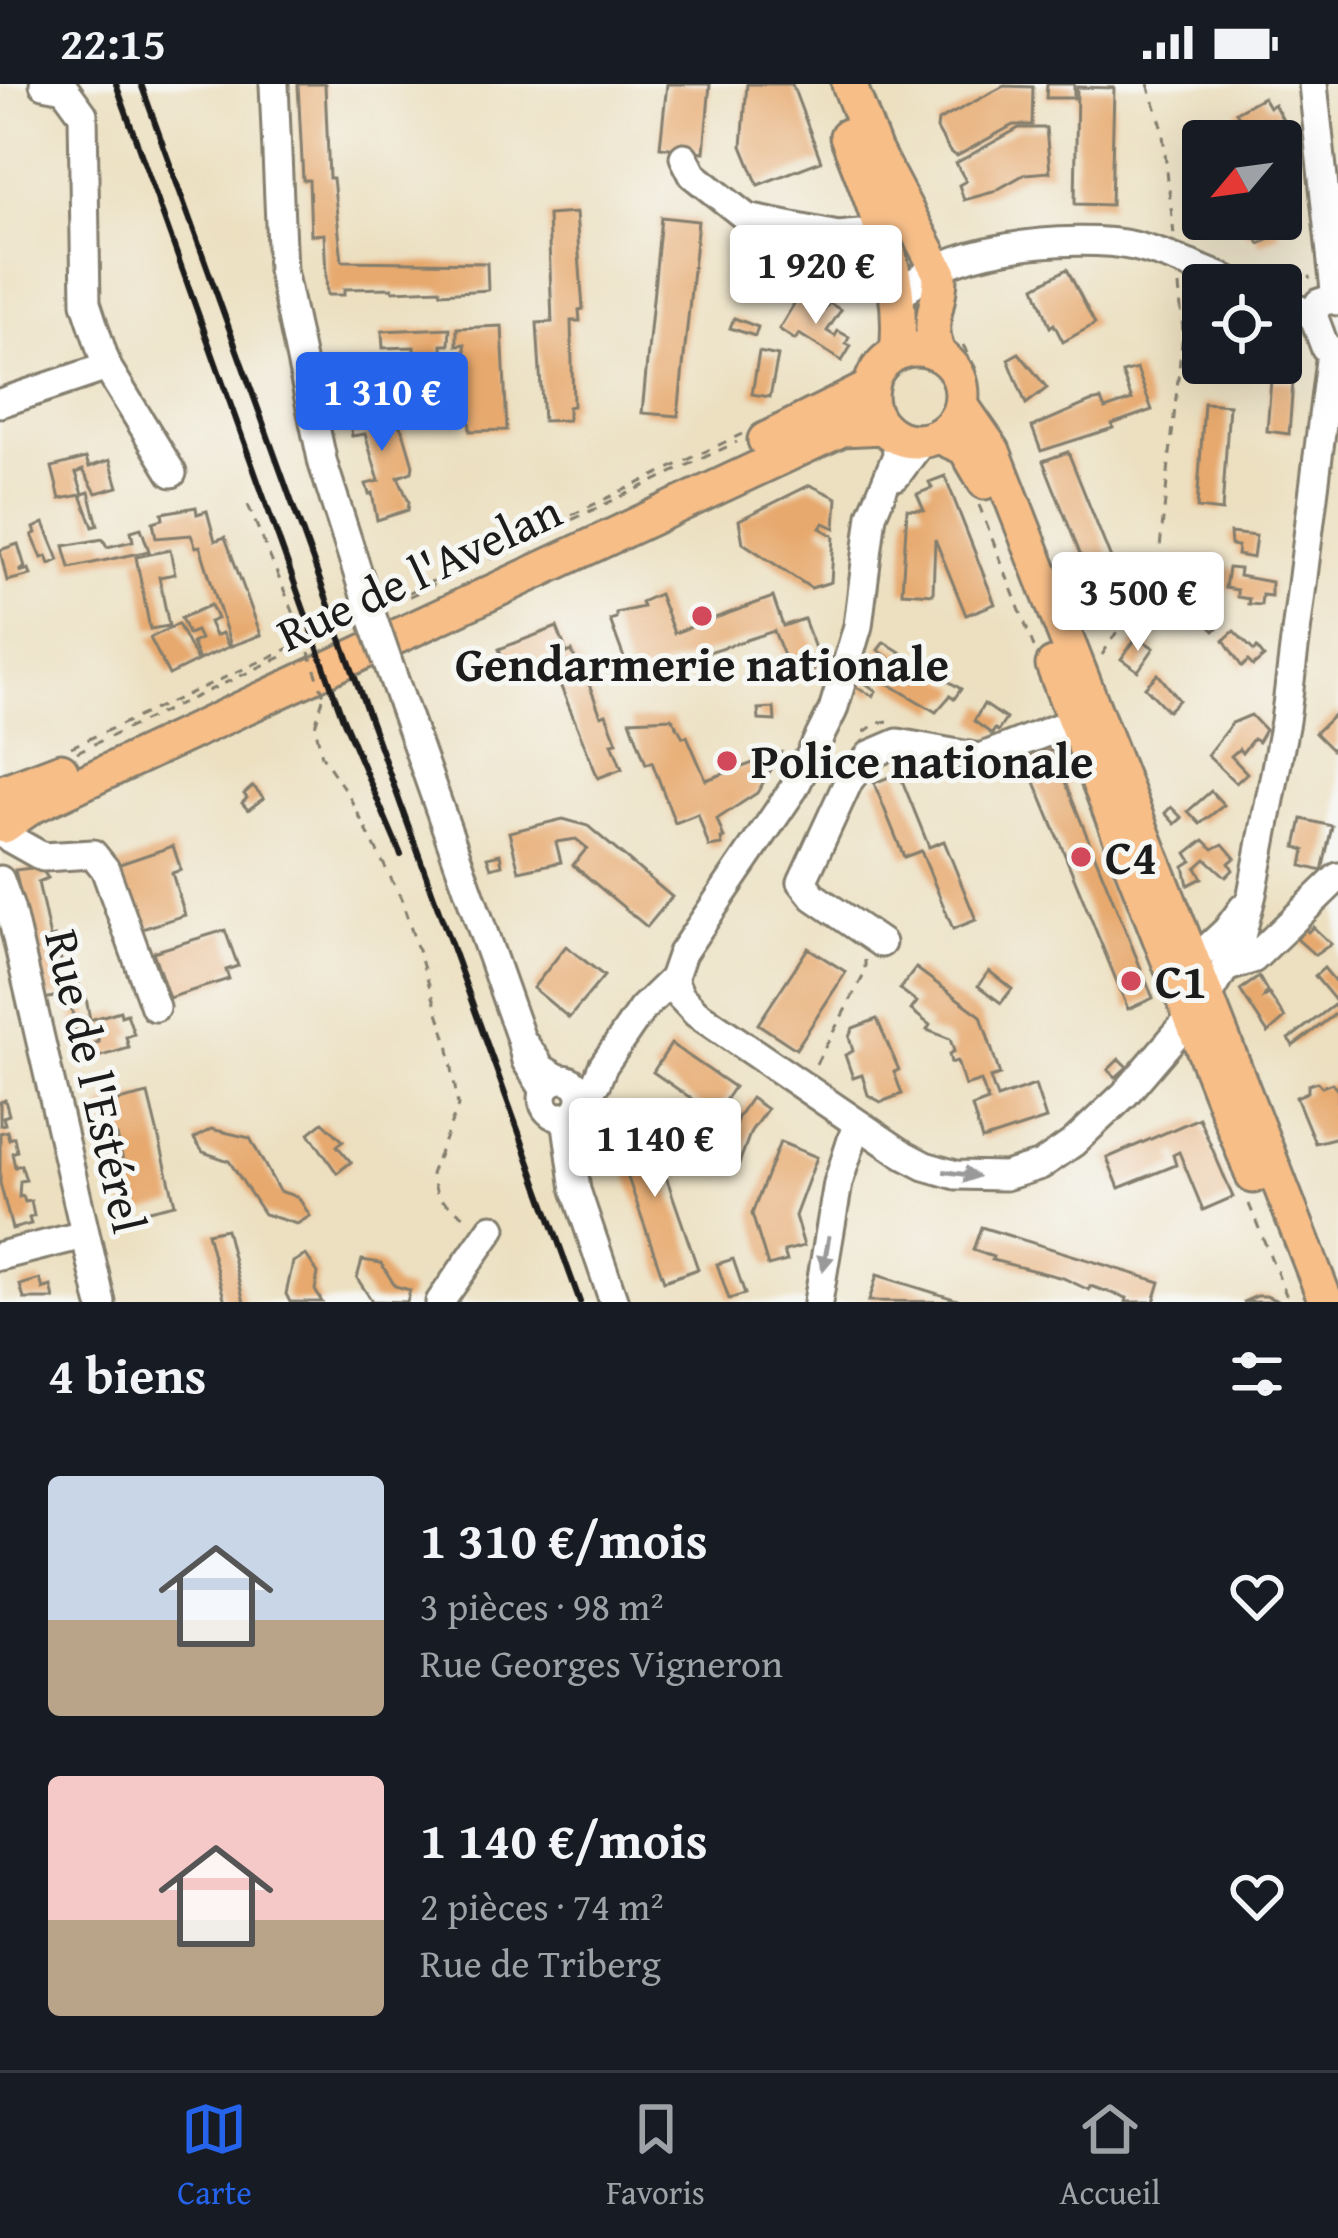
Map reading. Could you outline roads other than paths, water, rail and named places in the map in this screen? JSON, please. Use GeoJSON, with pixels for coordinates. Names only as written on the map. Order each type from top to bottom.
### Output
{"type":"FeatureCollection","features":[{"type":"Feature","properties":{"kind":"main road"},"geometry":{"type":"LineString","coordinates":[[827,84],[866,233],[898,299],[897,352]]}},
{"type":"Feature","properties":{"kind":"main road"},"geometry":{"type":"LineString","coordinates":[[849,84],[875,151],[935,266],[930,321],[946,345],[993,451],[1082,676],[1198,984],[1305,1302]]}},
{"type":"Feature","properties":{"kind":"main road"},"geometry":{"type":"LineString","coordinates":[[946,345],[897,352],[880,366],[871,387],[872,409],[910,435],[961,445],[978,465],[1075,721],[1323,1258],[1326,1302]]}},
{"type":"Feature","properties":{"kind":"main road","name":"Rue de l'Avelan"},"geometry":{"type":"LineString","coordinates":[[1,819],[70,766],[871,387]]}},
{"type":"Feature","properties":{"kind":"main road"},"geometry":{"type":"LineString","coordinates":[[910,435],[949,428],[969,398]]}},
{"type":"Feature","properties":{"kind":"main road","name":"Rue de l'Avelan"},"geometry":{"type":"LineString","coordinates":[[1,819],[842,429],[910,435]]}},
{"type":"Feature","properties":{"kind":"street"},"geometry":{"type":"LineString","coordinates":[[44,84],[64,88],[83,114],[86,303],[107,367],[172,473]]}},
{"type":"Feature","properties":{"kind":"street"},"geometry":{"type":"LineString","coordinates":[[274,84],[282,270],[322,464],[378,607],[388,660],[520,1039],[564,1093],[576,1190],[614,1302]]}},
{"type":"Feature","properties":{"kind":"street"},"geometry":{"type":"LineString","coordinates":[[674,979],[687,1005],[904,1155],[939,1171],[973,1178],[1025,1171],[1056,1156],[1125,1094],[1252,895],[1286,721],[1335,352],[1318,336],[1329,306],[1313,84]]}},
{"type":"Feature","properties":{"kind":"street"},"geometry":{"type":"LineString","coordinates":[[684,157],[693,175],[747,218],[866,233]]}},
{"type":"Feature","properties":{"kind":"street"},"geometry":{"type":"LineString","coordinates":[[815,270],[827,268],[866,233]]}},
{"type":"Feature","properties":{"kind":"street"},"geometry":{"type":"LineString","coordinates":[[935,266],[1057,242],[1108,242],[1188,264]]}},
{"type":"Feature","properties":{"kind":"street"},"geometry":{"type":"LineString","coordinates":[[898,299],[935,266],[972,254],[1004,251]]}},
{"type":"Feature","properties":{"kind":"street"},"geometry":{"type":"LineString","coordinates":[[0,403],[107,367]]}},
{"type":"Feature","properties":{"kind":"street"},"geometry":{"type":"LineString","coordinates":[[564,1093],[603,1066],[639,1015],[674,979],[682,952],[794,788],[833,710],[858,626],[872,515],[910,435]]}},
{"type":"Feature","properties":{"kind":"street"},"geometry":{"type":"LineString","coordinates":[[872,951],[802,883],[857,769],[870,754],[898,743],[980,758],[1075,721]]}},
{"type":"Feature","properties":{"kind":"street"},"geometry":{"type":"LineString","coordinates":[[1,819],[43,857],[93,854],[106,869],[155,1006]]}},
{"type":"Feature","properties":{"kind":"street"},"geometry":{"type":"LineString","coordinates":[[1198,984],[1253,959],[1338,877]]}},
{"type":"Feature","properties":{"kind":"street","name":"Rue de l'Estérel"},"geometry":{"type":"LineString","coordinates":[[0,880],[100,1302]]}},
{"type":"Feature","properties":{"kind":"street"},"geometry":{"type":"LineString","coordinates":[[639,1015],[687,1005]]}},
{"type":"Feature","properties":{"kind":"street"},"geometry":{"type":"LineString","coordinates":[[818,1302],[838,1183],[857,1124]]}},
{"type":"Feature","properties":{"kind":"street"},"geometry":{"type":"LineString","coordinates":[[440,1302],[490,1231]]}},
{"type":"Feature","properties":{"kind":"street"},"geometry":{"type":"LineString","coordinates":[[0,1256],[84,1235]]}},
{"type":"Feature","properties":{"kind":"railway"},"geometry":{"type":"LineString","coordinates":[[116,84],[343,719],[401,855]]}},
{"type":"Feature","properties":{"kind":"railway"},"geometry":{"type":"LineString","coordinates":[[141,84],[580,1302]]}},
{"type":"Feature","properties":{"kind":"place","name":"Gendarmerie nationale"},"geometry":{"type":"Point","coordinates":[702,616]}},
{"type":"Feature","properties":{"kind":"place","name":"Police nationale"},"geometry":{"type":"Point","coordinates":[727,761]}},
{"type":"Feature","properties":{"kind":"place","name":"C4"},"geometry":{"type":"Point","coordinates":[1081,857]}},
{"type":"Feature","properties":{"kind":"place","name":"C1"},"geometry":{"type":"Point","coordinates":[1131,981]}}]}
